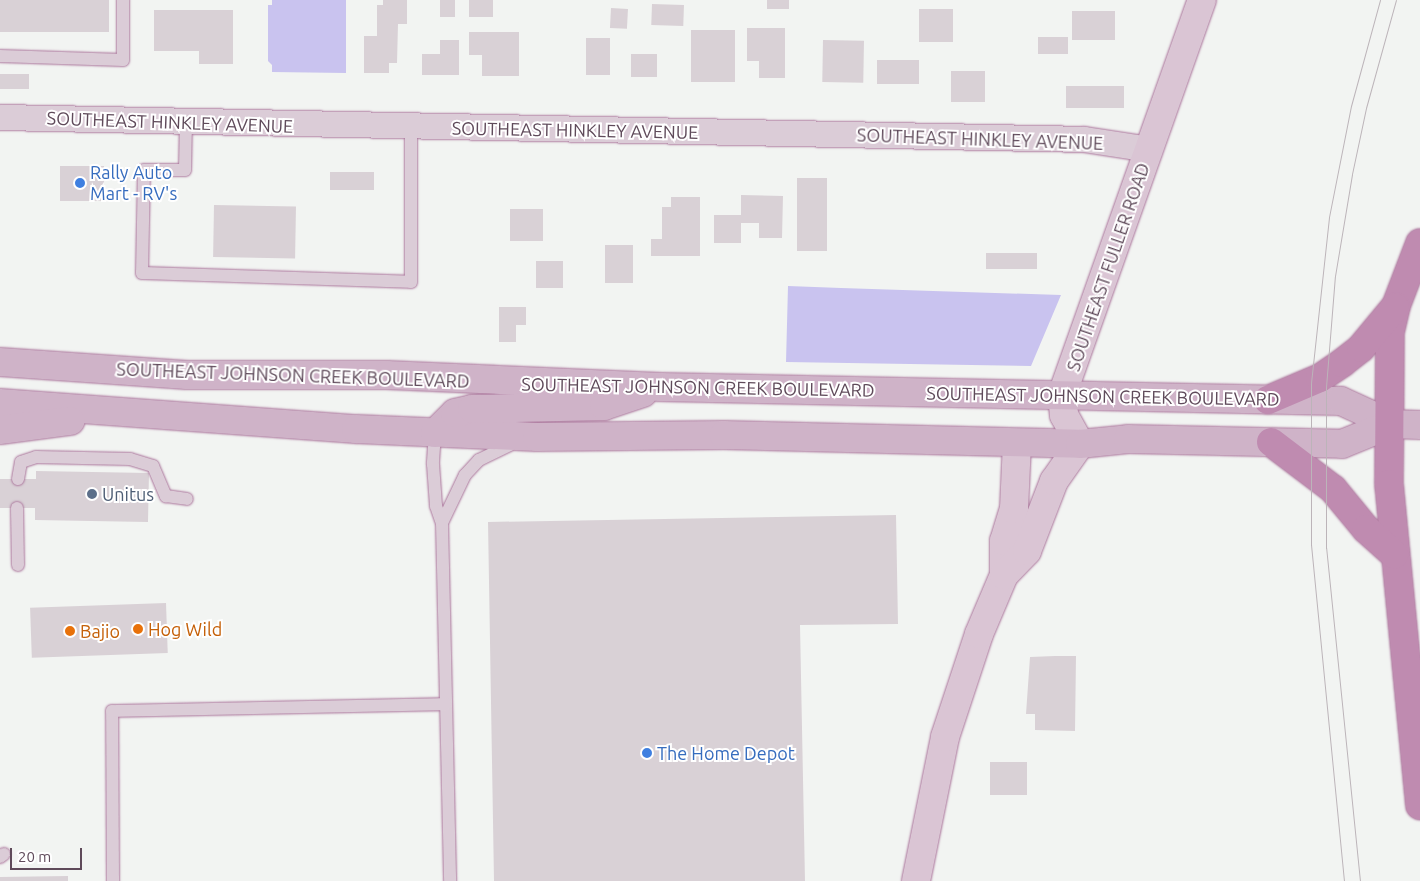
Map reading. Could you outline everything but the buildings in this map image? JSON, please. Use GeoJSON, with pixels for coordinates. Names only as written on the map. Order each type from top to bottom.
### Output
{"type":"FeatureCollection","features":[{"type":"Feature","properties":{"kind":"highway"},"geometry":{"type":"LineString","coordinates":[[1420,243],[1396,306],[1390,333],[1391,424],[1389,484],[1394,554],[1420,806]]}},
{"type":"Feature","properties":{"kind":"highway"},"geometry":{"type":"LineString","coordinates":[[1268,400],[1320,378],[1342,362],[1361,348],[1396,306]]}},
{"type":"Feature","properties":{"kind":"highway"},"geometry":{"type":"LineString","coordinates":[[1271,442],[1334,489],[1366,530],[1394,554]]}},
{"type":"Feature","properties":{"kind":"main road","name":"SOUTHEAST JOHNSON CREEK BOULEVARD"},"geometry":{"type":"LineString","coordinates":[[0,362],[187,375],[387,375],[661,387],[1341,401],[1391,424],[1420,425]]}},
{"type":"Feature","properties":{"kind":"main road"},"geometry":{"type":"LineString","coordinates":[[435,433],[455,413],[472,409],[604,406],[661,387]]}},
{"type":"Feature","properties":{"kind":"main road","name":"SOUTHEAST JOHNSON CREEK BOULEVARD"},"geometry":{"type":"LineString","coordinates":[[0,403],[435,433],[536,437],[724,435],[1080,444],[1128,439],[1342,444],[1391,424]]}},
{"type":"Feature","properties":{"kind":"main road"},"geometry":{"type":"LineString","coordinates":[[0,430],[138,414]]}},
{"type":"Feature","properties":{"kind":"street","name":"SOUTHEAST FULLER ROAD"},"geometry":{"type":"LineString","coordinates":[[1080,444],[1064,415],[1062,395],[1202,0]]}},
{"type":"Feature","properties":{"kind":"street","name":"SOUTHEAST HINKLEY AVENUE"},"geometry":{"type":"LineString","coordinates":[[0,117],[411,127],[1084,139],[1149,149]]}},
{"type":"Feature","properties":{"kind":"street"},"geometry":{"type":"LineString","coordinates":[[1004,575],[1004,541],[1014,509],[1017,443]]}},
{"type":"Feature","properties":{"kind":"street"},"geometry":{"type":"LineString","coordinates":[[916,881],[945,737],[978,634],[1004,575],[1027,551],[1054,481],[1080,444]]}},
{"type":"Feature","properties":{"kind":"lane"},"geometry":{"type":"LineString","coordinates":[[0,56],[123,60],[123,0]]}},
{"type":"Feature","properties":{"kind":"lane"},"geometry":{"type":"LineString","coordinates":[[186,122],[185,170],[144,170],[142,273],[411,282],[411,127]]}},
{"type":"Feature","properties":{"kind":"lane"},"geometry":{"type":"LineString","coordinates":[[435,433],[434,472],[436,506],[442,523],[450,881]]}},
{"type":"Feature","properties":{"kind":"lane"},"geometry":{"type":"LineString","coordinates":[[442,523],[465,475],[479,460],[505,445],[536,437]]}},
{"type":"Feature","properties":{"kind":"lane"},"geometry":{"type":"LineString","coordinates":[[18,479],[21,462],[36,457],[130,459],[153,466],[166,496],[187,499]]}},
{"type":"Feature","properties":{"kind":"lane"},"geometry":{"type":"LineString","coordinates":[[17,508],[18,565]]}},
{"type":"Feature","properties":{"kind":"lane"},"geometry":{"type":"LineString","coordinates":[[113,881],[112,711],[446,704]]}},
{"type":"Feature","properties":{"kind":"shaded area"},"geometry":{"type":"Polygon","coordinates":[[[272,0],[346,0],[346,73],[272,72],[272,65],[268,61],[268,5],[272,5],[272,0]]]}},
{"type":"Feature","properties":{"kind":"shaded area"},"geometry":{"type":"Polygon","coordinates":[[[788,286],[1061,295],[1031,366],[786,362],[788,286]]]}},
{"type":"Feature","properties":{"kind":"tram line"},"geometry":{"type":"LineString","coordinates":[[1344,881],[1311,545],[1311,383],[1329,217],[1351,106],[1380,0]]}},
{"type":"Feature","properties":{"kind":"tram line"},"geometry":{"type":"LineString","coordinates":[[1360,881],[1326,548],[1326,387],[1335,276],[1352,174],[1366,108],[1396,0]]}},
{"type":"Feature","properties":{"kind":"place","name":"Rally Auto Mart - RV's"},"geometry":{"type":"Point","coordinates":[80,183]}},
{"type":"Feature","properties":{"kind":"place","name":"Unitus"},"geometry":{"type":"Point","coordinates":[92,494]}},
{"type":"Feature","properties":{"kind":"place","name":"Hog Wild"},"geometry":{"type":"Point","coordinates":[138,629]}},
{"type":"Feature","properties":{"kind":"place","name":"Bajio"},"geometry":{"type":"Point","coordinates":[70,631]}},
{"type":"Feature","properties":{"kind":"place","name":"The Home Depot"},"geometry":{"type":"Point","coordinates":[647,753]}}]}
